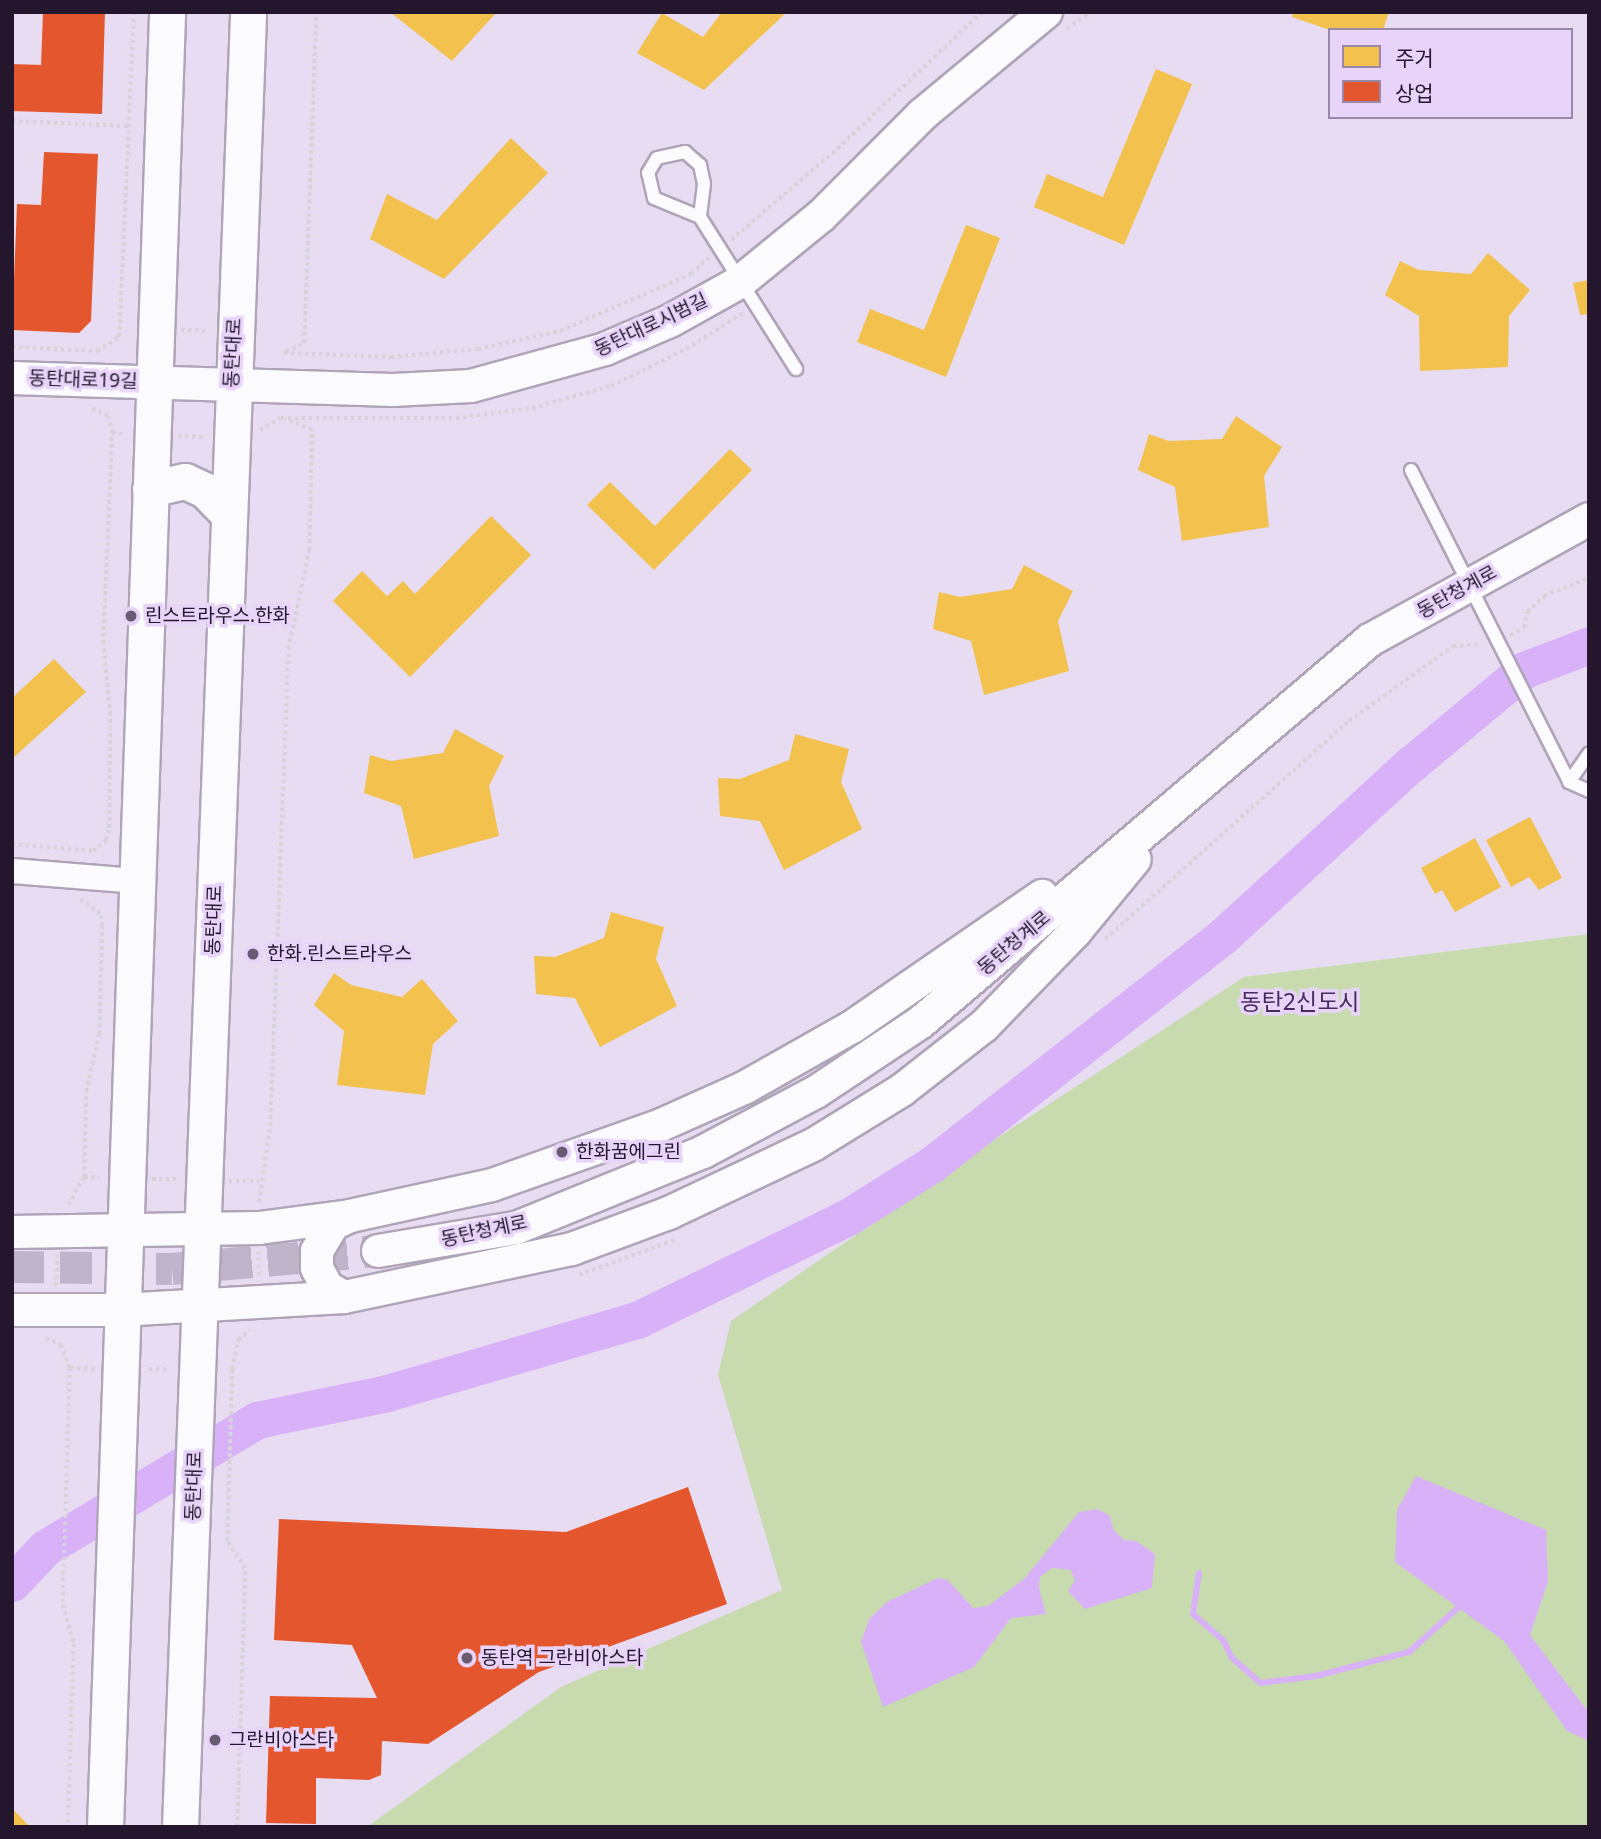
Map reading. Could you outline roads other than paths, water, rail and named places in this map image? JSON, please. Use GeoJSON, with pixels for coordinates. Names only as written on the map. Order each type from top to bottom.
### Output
{"type":"FeatureCollection","features":[{"type":"Feature","properties":{"kind":"main road"},"geometry":{"type":"LineString","coordinates":[[105,1827],[111,1560],[167,12]]}},
{"type":"Feature","properties":{"kind":"main road","name":"동탄대로"},"geometry":{"type":"LineString","coordinates":[[180,1827],[194,1513],[209,1373],[201,1307],[203,1230],[229,438],[248,12]]}},
{"type":"Feature","properties":{"kind":"main road"},"geometry":{"type":"LineString","coordinates":[[150,489],[185,481],[206,491],[227,513]]}},
{"type":"Feature","properties":{"kind":"street","name":"동탄대로시범길"},"geometry":{"type":"LineString","coordinates":[[154,383],[393,390],[471,386],[605,349],[670,321],[740,282],[821,216],[923,114],[1046,12]]}},
{"type":"Feature","properties":{"kind":"street","name":"동탄대로19길"},"geometry":{"type":"LineString","coordinates":[[12,378],[154,383]]}},
{"type":"Feature","properties":{"kind":"street","name":"동탄청계로"},"geometry":{"type":"LineString","coordinates":[[378,1251],[516,1228],[703,1152],[816,1092],[921,1022],[1370,640],[1589,519]]}},
{"type":"Feature","properties":{"kind":"street"},"geometry":{"type":"LineString","coordinates":[[12,1232],[123,1233],[259,1228],[350,1216],[492,1185],[661,1125],[744,1088],[852,1027],[1184,797]]}},
{"type":"Feature","properties":{"kind":"street"},"geometry":{"type":"LineString","coordinates":[[12,1310],[47,1324],[120,1310],[259,1305],[344,1297],[572,1249],[668,1213],[813,1145],[902,1090],[984,1026],[1075,932],[1184,797]]}},
{"type":"Feature","properties":{"kind":"street"},"geometry":{"type":"LineString","coordinates":[[12,871],[136,881]]}},
{"type":"Feature","properties":{"kind":"street"},"geometry":{"type":"LineString","coordinates":[[344,1297],[327,1287],[317,1268],[317,1251],[333,1224],[350,1216]]}},
{"type":"Feature","properties":{"kind":"lane"},"geometry":{"type":"LineString","coordinates":[[700,216],[661,204],[650,190],[648,173],[657,158],[675,151],[694,157],[704,174],[700,216],[796,369]]}},
{"type":"Feature","properties":{"kind":"lane"},"geometry":{"type":"LineString","coordinates":[[678,208],[701,193]]}},
{"type":"Feature","properties":{"kind":"lane"},"geometry":{"type":"LineString","coordinates":[[1410,470],[1530,699],[1569,782],[1589,792]]}},
{"type":"Feature","properties":{"kind":"lane"},"geometry":{"type":"LineString","coordinates":[[1569,782],[1589,753]]}},
{"type":"Feature","properties":{"kind":"waterway"},"geometry":{"type":"LineString","coordinates":[[12,1583],[45,1548],[257,1420],[387,1393],[637,1320],[848,1217],[931,1165],[1222,937],[1410,765],[1524,670],[1589,645]]}},
{"type":"Feature","properties":{"kind":"waterway"},"geometry":{"type":"LineString","coordinates":[[1199,1573],[1193,1614],[1223,1640],[1232,1658],[1261,1683],[1316,1676],[1409,1652],[1460,1606]]}},
{"type":"Feature","properties":{"kind":"tunnel"},"geometry":{"type":"LineString","coordinates":[[12,1267],[172,1269],[378,1251]]}},
{"type":"Feature","properties":{"kind":"place","name":"린스트라우스.한화"},"geometry":{"type":"Point","coordinates":[131,616]}},
{"type":"Feature","properties":{"kind":"place","name":"한화.린스트라우스"},"geometry":{"type":"Point","coordinates":[253,954]}},
{"type":"Feature","properties":{"kind":"place","name":"한화꿈에그린"},"geometry":{"type":"Point","coordinates":[562,1152]}},
{"type":"Feature","properties":{"kind":"place","name":"동탄역 그란비아스타"},"geometry":{"type":"Point","coordinates":[467,1658]}},
{"type":"Feature","properties":{"kind":"place","name":"그란비아스타"},"geometry":{"type":"Point","coordinates":[215,1740]}},
{"type":"Feature","properties":{"kind":"district","name":"동탄2신도시"},"geometry":{"type":"Point","coordinates":[1300,1001]}}]}
